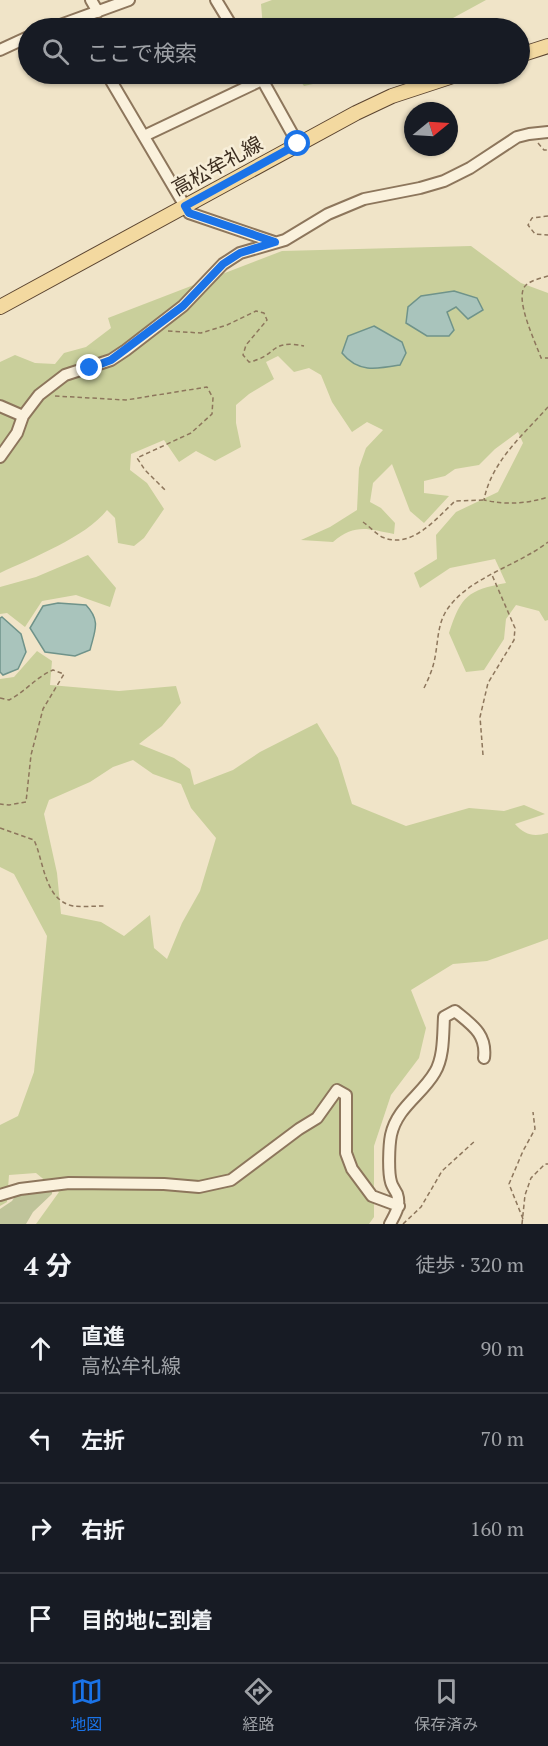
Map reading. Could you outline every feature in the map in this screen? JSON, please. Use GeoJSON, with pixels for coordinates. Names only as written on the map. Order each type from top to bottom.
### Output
{"type":"FeatureCollection","features":[{"type":"Feature","properties":{"kind":"main road"},"geometry":{"type":"LineString","coordinates":[[530,52],[548,46]]}},
{"type":"Feature","properties":{"kind":"main road","name":"高松牟礼線"},"geometry":{"type":"LineString","coordinates":[[0,307],[298,144],[392,96],[429,84]]}},
{"type":"Feature","properties":{"kind":"street"},"geometry":{"type":"LineString","coordinates":[[91,0],[98,12]]}},
{"type":"Feature","properties":{"kind":"street"},"geometry":{"type":"LineString","coordinates":[[88,18],[129,0]]}},
{"type":"Feature","properties":{"kind":"street"},"geometry":{"type":"LineString","coordinates":[[216,0],[227,18]]}},
{"type":"Feature","properties":{"kind":"street"},"geometry":{"type":"LineString","coordinates":[[0,50],[18,42]]}},
{"type":"Feature","properties":{"kind":"street"},"geometry":{"type":"LineString","coordinates":[[113,84],[189,213],[275,242]]}},
{"type":"Feature","properties":{"kind":"street"},"geometry":{"type":"LineString","coordinates":[[144,136],[245,84]]}},
{"type":"Feature","properties":{"kind":"street"},"geometry":{"type":"LineString","coordinates":[[264,84],[298,144]]}},
{"type":"Feature","properties":{"kind":"street"},"geometry":{"type":"LineString","coordinates":[[0,457],[17,433],[23,416],[39,395],[65,375],[111,360],[183,306],[223,264],[240,253],[298,233],[328,214],[364,199],[444,181],[470,168],[517,137],[548,132]]}},
{"type":"Feature","properties":{"kind":"street"},"geometry":{"type":"LineString","coordinates":[[0,406],[23,416]]}},
{"type":"Feature","properties":{"kind":"street"},"geometry":{"type":"LineString","coordinates":[[390,1224],[399,1206],[398,1195],[390,1182],[391,1137],[396,1119],[437,1070],[442,1046],[444,1017],[455,1011],[475,1028],[486,1046],[484,1058]]}},
{"type":"Feature","properties":{"kind":"street"},"geometry":{"type":"LineString","coordinates":[[0,1195],[20,1189],[69,1183],[164,1184],[199,1187],[231,1180],[317,1118],[337,1090],[346,1095],[346,1153],[352,1169],[372,1196],[399,1206]]}},
{"type":"Feature","properties":{"kind":"path"},"geometry":{"type":"LineString","coordinates":[[548,216],[532,218],[528,225],[535,234],[548,235]]}},
{"type":"Feature","properties":{"kind":"path"},"geometry":{"type":"LineString","coordinates":[[548,276],[525,286],[521,293],[523,308],[541,358],[548,358]]}},
{"type":"Feature","properties":{"kind":"path"},"geometry":{"type":"LineString","coordinates":[[152,330],[201,333],[227,326],[256,311],[264,313],[267,320],[246,345],[243,355],[249,362],[262,359],[278,345],[288,343],[304,346]]}},
{"type":"Feature","properties":{"kind":"path"},"geometry":{"type":"LineString","coordinates":[[39,395],[126,400],[207,387],[213,398],[212,414],[191,433],[137,458],[145,470],[166,490]]}},
{"type":"Feature","properties":{"kind":"path"},"geometry":{"type":"LineString","coordinates":[[483,500],[486,487],[509,449],[548,407]]}},
{"type":"Feature","properties":{"kind":"path"},"geometry":{"type":"LineString","coordinates":[[363,522],[381,536],[397,541],[420,533],[455,501],[483,500],[504,504],[526,504],[548,497]]}},
{"type":"Feature","properties":{"kind":"path"},"geometry":{"type":"LineString","coordinates":[[424,688],[434,664],[440,625],[446,611],[468,588],[537,551],[548,542]]}},
{"type":"Feature","properties":{"kind":"path"},"geometry":{"type":"LineString","coordinates":[[483,755],[480,717],[488,682],[514,640],[514,628],[492,575]]}},
{"type":"Feature","properties":{"kind":"path"},"geometry":{"type":"LineString","coordinates":[[0,698],[9,700],[20,695],[43,674],[53,670],[64,674],[43,709],[31,755],[26,802],[0,804]]}},
{"type":"Feature","properties":{"kind":"path"},"geometry":{"type":"LineString","coordinates":[[0,828],[34,840],[40,854],[45,879],[55,895],[71,906],[106,906]]}},
{"type":"Feature","properties":{"kind":"path"},"geometry":{"type":"LineString","coordinates":[[523,1219],[509,1184],[535,1129],[533,1112]]}},
{"type":"Feature","properties":{"kind":"path"},"geometry":{"type":"LineString","coordinates":[[403,1224],[421,1207],[442,1171],[476,1140]]}},
{"type":"Feature","properties":{"kind":"path"},"geometry":{"type":"LineString","coordinates":[[522,1224],[525,1195],[531,1178],[548,1164]]}},
{"type":"Feature","properties":{"kind":"green space"},"geometry":{"type":"Polygon","coordinates":[[[272,0],[486,0],[453,18],[262,18],[261,4],[272,0]]]}},
{"type":"Feature","properties":{"kind":"green space"},"geometry":{"type":"Polygon","coordinates":[[[471,246],[521,283],[548,293],[548,620],[545,621],[539,611],[516,605],[506,619],[504,639],[484,670],[466,672],[449,633],[462,603],[468,597],[474,592],[506,583],[495,559],[450,568],[420,588],[414,573],[437,559],[436,535],[456,512],[498,492],[523,443],[518,432],[495,449],[479,465],[455,469],[445,476],[424,481],[424,493],[449,496],[424,523],[410,511],[392,464],[373,483],[370,502],[381,508],[395,523],[394,534],[362,529],[348,532],[333,542],[301,540],[330,527],[357,510],[359,468],[366,448],[383,430],[367,422],[352,432],[332,402],[321,375],[309,368],[294,372],[278,356],[266,362],[274,379],[236,405],[236,423],[241,447],[215,461],[196,451],[179,462],[164,440],[131,454],[130,470],[147,483],[164,509],[144,538],[134,546],[118,543],[115,518],[107,510],[98,520],[72,538],[0,573],[0,362],[15,355],[35,363],[55,364],[64,353],[86,347],[111,328],[108,318],[282,251],[471,246]]]}},
{"type":"Feature","properties":{"kind":"green space"},"geometry":{"type":"Polygon","coordinates":[[[88,555],[116,588],[110,607],[76,595],[42,601],[25,627],[7,613],[0,614],[0,587],[36,577],[88,555]]]}},
{"type":"Feature","properties":{"kind":"green space"},"geometry":{"type":"Polygon","coordinates":[[[37,651],[52,661],[50,685],[119,691],[176,686],[181,703],[162,726],[139,744],[174,758],[190,769],[194,785],[233,770],[260,752],[317,723],[338,758],[352,804],[406,826],[469,808],[504,811],[524,805],[545,814],[515,824],[522,831],[530,834],[548,833],[548,939],[487,961],[453,964],[411,990],[426,1028],[419,1058],[391,1095],[374,1146],[374,1217],[369,1224],[36,1224],[59,1192],[36,1173],[9,1175],[7,1202],[0,1206],[0,1125],[18,1116],[34,1072],[47,936],[14,874],[0,867],[0,679],[14,677],[37,651]],[[133,760],[113,767],[90,782],[49,800],[44,814],[57,873],[61,914],[101,922],[124,936],[150,915],[154,948],[167,959],[182,923],[200,891],[216,838],[191,808],[181,784],[153,774],[133,760]]]}},
{"type":"Feature","properties":{"kind":"green space"},"geometry":{"type":"Polygon","coordinates":[[[52,1188],[52,1194],[33,1212],[26,1224],[0,1224],[0,1209],[12,1201],[19,1190],[52,1188]]]}},
{"type":"Feature","properties":{"kind":"water"},"geometry":{"type":"Polygon","coordinates":[[[454,291],[477,298],[483,310],[468,319],[456,307],[447,312],[454,330],[449,336],[427,336],[406,323],[408,307],[421,296],[454,291]]]}},
{"type":"Feature","properties":{"kind":"water"},"geometry":{"type":"Polygon","coordinates":[[[374,326],[402,342],[406,353],[400,365],[361,367],[342,353],[348,336],[374,326]]]}},
{"type":"Feature","properties":{"kind":"water"},"geometry":{"type":"Polygon","coordinates":[[[58,603],[86,605],[91,611],[96,626],[90,650],[75,656],[45,652],[30,628],[43,606],[58,603]]]}},
{"type":"Feature","properties":{"kind":"water"},"geometry":{"type":"Polygon","coordinates":[[[2,617],[21,634],[26,652],[18,669],[3,675],[0,672],[0,618],[2,617]]]}},
{"type":"Feature","properties":{"kind":"route"},"geometry":{"type":"LineString","coordinates":[[90,368],[111,360],[126,350],[183,306],[223,264],[240,253],[275,242],[189,213],[185,206],[298,144]]}}]}
